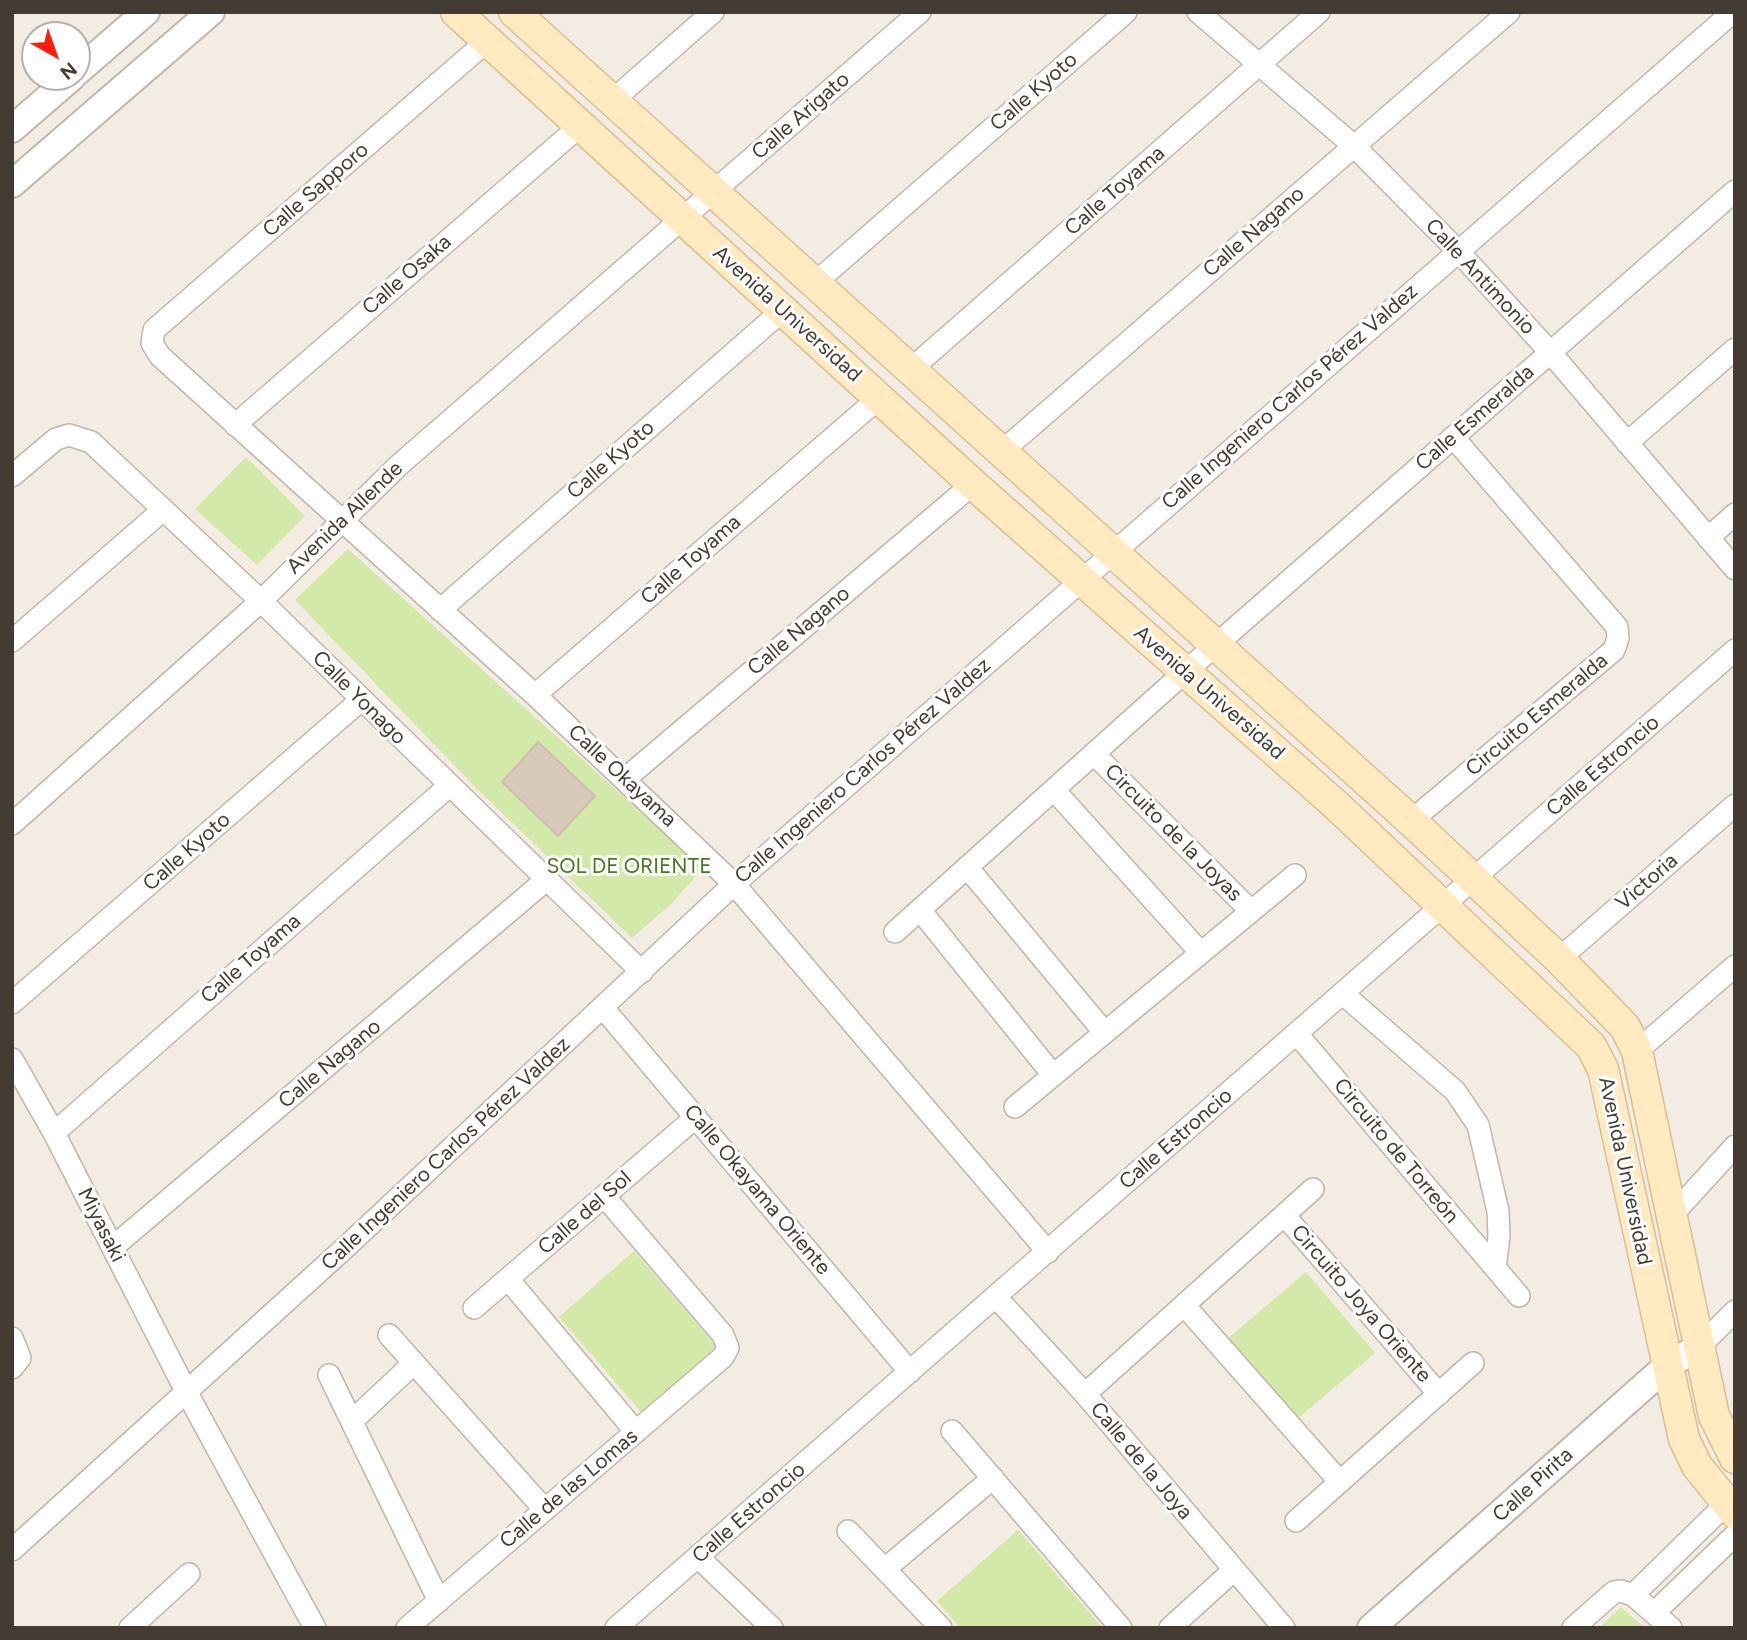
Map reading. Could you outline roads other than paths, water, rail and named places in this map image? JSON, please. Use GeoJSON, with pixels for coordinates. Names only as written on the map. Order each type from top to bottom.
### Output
{"type":"FeatureCollection","features":[{"type":"Feature","properties":{"kind":"main road","name":"Avenida Universidad"},"geometry":{"type":"LineString","coordinates":[[456,12],[973,484],[1186,671],[1443,906],[1591,1046],[1603,1069],[1684,1440],[1697,1466],[1730,1509]]}},
{"type":"Feature","properties":{"kind":"main road","name":"Avenida Universidad"},"geometry":{"type":"LineString","coordinates":[[516,13],[1000,453],[1411,821],[1559,960],[1625,1027],[1637,1051],[1714,1416],[1735,1458]]}},
{"type":"Feature","properties":{"kind":"street"},"geometry":{"type":"LineString","coordinates":[[91,60],[146,12]]}},
{"type":"Feature","properties":{"kind":"street"},"geometry":{"type":"LineString","coordinates":[[12,184],[211,12]]}},
{"type":"Feature","properties":{"kind":"street"},"geometry":{"type":"LineString","coordinates":[[612,101],[713,12]]}},
{"type":"Feature","properties":{"kind":"street","name":"Calle Arigato"},"geometry":{"type":"LineString","coordinates":[[683,219],[920,12]]}},
{"type":"Feature","properties":{"kind":"street","name":"Calle Kyoto"},"geometry":{"type":"LineString","coordinates":[[815,283],[1126,12]]}},
{"type":"Feature","properties":{"kind":"street","name":"Calle Antimonio"},"geometry":{"type":"LineString","coordinates":[[1198,12],[1354,146],[1458,251],[1550,352],[1735,569]]}},
{"type":"Feature","properties":{"kind":"street","name":"Calle Toyama"},"geometry":{"type":"LineString","coordinates":[[910,370],[1320,12]]}},
{"type":"Feature","properties":{"kind":"street","name":"Calle Nagano"},"geometry":{"type":"LineString","coordinates":[[1000,453],[1509,12]]}},
{"type":"Feature","properties":{"kind":"street","name":"Calle Ingeniero Carlos Pérez Valdez"},"geometry":{"type":"LineString","coordinates":[[12,1550],[604,1009],[734,884],[1111,552],[1733,12]]}},
{"type":"Feature","properties":{"kind":"street","name":"Calle Sapporo"},"geometry":{"type":"LineString","coordinates":[[152,343],[154,330],[487,41]]}},
{"type":"Feature","properties":{"kind":"street"},"geometry":{"type":"LineString","coordinates":[[12,129],[56,91]]}},
{"type":"Feature","properties":{"kind":"street","name":"Calle Osaka"},"geometry":{"type":"LineString","coordinates":[[235,425],[580,125]]}},
{"type":"Feature","properties":{"kind":"street","name":"Calle Esmeralda"},"geometry":{"type":"LineString","coordinates":[[1215,646],[1735,191]]}},
{"type":"Feature","properties":{"kind":"street","name":"Avenida Allende"},"geometry":{"type":"LineString","coordinates":[[12,824],[261,601],[399,465],[683,219]]}},
{"type":"Feature","properties":{"kind":"street","name":"Calle Kyoto"},"geometry":{"type":"LineString","coordinates":[[440,610],[783,310]]}},
{"type":"Feature","properties":{"kind":"street","name":"Calle Okayama"},"geometry":{"type":"LineString","coordinates":[[152,343],[160,356],[235,425],[626,778],[734,884],[1048,1252]]}},
{"type":"Feature","properties":{"kind":"street"},"geometry":{"type":"LineString","coordinates":[[1627,443],[1735,349]]}},
{"type":"Feature","properties":{"kind":"street","name":"Calle Toyama"},"geometry":{"type":"LineString","coordinates":[[536,695],[879,398]]}},
{"type":"Feature","properties":{"kind":"street","name":"Calle Yonago"},"geometry":{"type":"LineString","coordinates":[[12,476],[55,439],[69,435],[91,442],[261,601],[642,972]]}},
{"type":"Feature","properties":{"kind":"street","name":"Circuito Esmeralda"},"geometry":{"type":"LineString","coordinates":[[1411,821],[1614,650],[1618,638],[1618,627],[1453,437]]}},
{"type":"Feature","properties":{"kind":"street","name":"Calle Nagano"},"geometry":{"type":"LineString","coordinates":[[626,778],[973,484]]}},
{"type":"Feature","properties":{"kind":"street"},"geometry":{"type":"LineString","coordinates":[[12,641],[163,510]]}},
{"type":"Feature","properties":{"kind":"street"},"geometry":{"type":"LineString","coordinates":[[1708,538],[1735,514]]}},
{"type":"Feature","properties":{"kind":"street","name":"Circuito de la Joyas"},"geometry":{"type":"LineString","coordinates":[[895,932],[1215,646]]}},
{"type":"Feature","properties":{"kind":"street","name":"Calle Estroncio"},"geometry":{"type":"LineString","coordinates":[[616,1628],[1735,650]]}},
{"type":"Feature","properties":{"kind":"street","name":"Calle Kyoto"},"geometry":{"type":"LineString","coordinates":[[12,1003],[362,700]]}},
{"type":"Feature","properties":{"kind":"street","name":"Circuito de la Joyas"},"geometry":{"type":"LineString","coordinates":[[1094,754],[1251,911]]}},
{"type":"Feature","properties":{"kind":"street","name":"Calle Toyama"},"geometry":{"type":"LineString","coordinates":[[54,1133],[449,786]]}},
{"type":"Feature","properties":{"kind":"street"},"geometry":{"type":"LineString","coordinates":[[1054,790],[1201,953]]}},
{"type":"Feature","properties":{"kind":"street","name":"Victoria"},"geometry":{"type":"LineString","coordinates":[[1559,960],[1735,806]]}},
{"type":"Feature","properties":{"kind":"street"},"geometry":{"type":"LineString","coordinates":[[967,867],[1104,1032]]}},
{"type":"Feature","properties":{"kind":"street","name":"Circuito de la Joyas"},"geometry":{"type":"LineString","coordinates":[[1015,1107],[1295,875]]}},
{"type":"Feature","properties":{"kind":"street","name":"Calle Nagano"},"geometry":{"type":"LineString","coordinates":[[113,1247],[546,880]]}},
{"type":"Feature","properties":{"kind":"street"},"geometry":{"type":"LineString","coordinates":[[920,910],[1054,1075]]}},
{"type":"Feature","properties":{"kind":"street"},"geometry":{"type":"LineString","coordinates":[[1637,1051],[1735,966]]}},
{"type":"Feature","properties":{"kind":"street"},"geometry":{"type":"LineString","coordinates":[[1343,994],[1454,1091],[1479,1125],[1497,1211],[1499,1236],[1495,1268]]}},
{"type":"Feature","properties":{"kind":"street","name":"Calle Okayama Oriente"},"geometry":{"type":"LineString","coordinates":[[604,1009],[910,1372]]}},
{"type":"Feature","properties":{"kind":"street","name":"Circuito de Torreón"},"geometry":{"type":"LineString","coordinates":[[1297,1034],[1519,1296]]}},
{"type":"Feature","properties":{"kind":"street","name":"Miyasaki"},"geometry":{"type":"LineString","coordinates":[[12,1059],[54,1133],[187,1392],[315,1628]]}},
{"type":"Feature","properties":{"kind":"street","name":"Calle del Sol"},"geometry":{"type":"LineString","coordinates":[[474,1308],[696,1117]]}},
{"type":"Feature","properties":{"kind":"street"},"geometry":{"type":"LineString","coordinates":[[1673,1214],[1735,1146]]}},
{"type":"Feature","properties":{"kind":"street","name":"Circuito Joya Oriente"},"geometry":{"type":"LineString","coordinates":[[1084,1394],[1313,1189]]}},
{"type":"Feature","properties":{"kind":"street","name":"Calle de las Lomas"},"geometry":{"type":"LineString","coordinates":[[407,1628],[636,1433],[723,1357],[728,1348],[723,1335],[604,1196]]}},
{"type":"Feature","properties":{"kind":"street","name":"Circuito Joya Oriente"},"geometry":{"type":"LineString","coordinates":[[1284,1215],[1439,1394]]}},
{"type":"Feature","properties":{"kind":"street"},"geometry":{"type":"LineString","coordinates":[[508,1279],[636,1433]]}},
{"type":"Feature","properties":{"kind":"street","name":"Calle de la Joya"},"geometry":{"type":"LineString","coordinates":[[996,1297],[1084,1394],[1284,1628]]}},
{"type":"Feature","properties":{"kind":"street"},"geometry":{"type":"LineString","coordinates":[[1184,1304],[1339,1482]]}},
{"type":"Feature","properties":{"kind":"street"},"geometry":{"type":"LineString","coordinates":[[1699,1347],[1735,1311]]}},
{"type":"Feature","properties":{"kind":"street"},"geometry":{"type":"LineString","coordinates":[[389,1335],[545,1510]]}},
{"type":"Feature","properties":{"kind":"street"},"geometry":{"type":"LineString","coordinates":[[12,1338],[20,1358],[12,1368]]}},
{"type":"Feature","properties":{"kind":"street","name":"Calle Pirita"},"geometry":{"type":"LineString","coordinates":[[1371,1628],[1668,1365],[1699,1347]]}},
{"type":"Feature","properties":{"kind":"street"},"geometry":{"type":"LineString","coordinates":[[352,1421],[414,1363]]}},
{"type":"Feature","properties":{"kind":"street","name":"Circuito Joya Oriente"},"geometry":{"type":"LineString","coordinates":[[1296,1521],[1473,1363]]}},
{"type":"Feature","properties":{"kind":"street"},"geometry":{"type":"LineString","coordinates":[[329,1375],[439,1601]]}},
{"type":"Feature","properties":{"kind":"street"},"geometry":{"type":"LineString","coordinates":[[951,1431],[1121,1628]]}},
{"type":"Feature","properties":{"kind":"street"},"geometry":{"type":"LineString","coordinates":[[885,1569],[992,1478]]}},
{"type":"Feature","properties":{"kind":"street"},"geometry":{"type":"LineString","coordinates":[[1633,1595],[1730,1509]]}},
{"type":"Feature","properties":{"kind":"street"},"geometry":{"type":"LineString","coordinates":[[848,1531],[941,1628]]}},
{"type":"Feature","properties":{"kind":"street"},"geometry":{"type":"LineString","coordinates":[[1573,1628],[1614,1592],[1621,1591],[1633,1595],[1665,1623],[1735,1535]]}},
{"type":"Feature","properties":{"kind":"street"},"geometry":{"type":"LineString","coordinates":[[698,1557],[772,1628]]}},
{"type":"Feature","properties":{"kind":"street"},"geometry":{"type":"LineString","coordinates":[[1170,1628],[1234,1570]]}},
{"type":"Feature","properties":{"kind":"street"},"geometry":{"type":"LineString","coordinates":[[130,1628],[155,1619],[189,1574]]}},
{"type":"Feature","properties":{"kind":"park label","name":"SOL DE ORIENTE"},"geometry":{"type":"Point","coordinates":[629,867]}}]}
